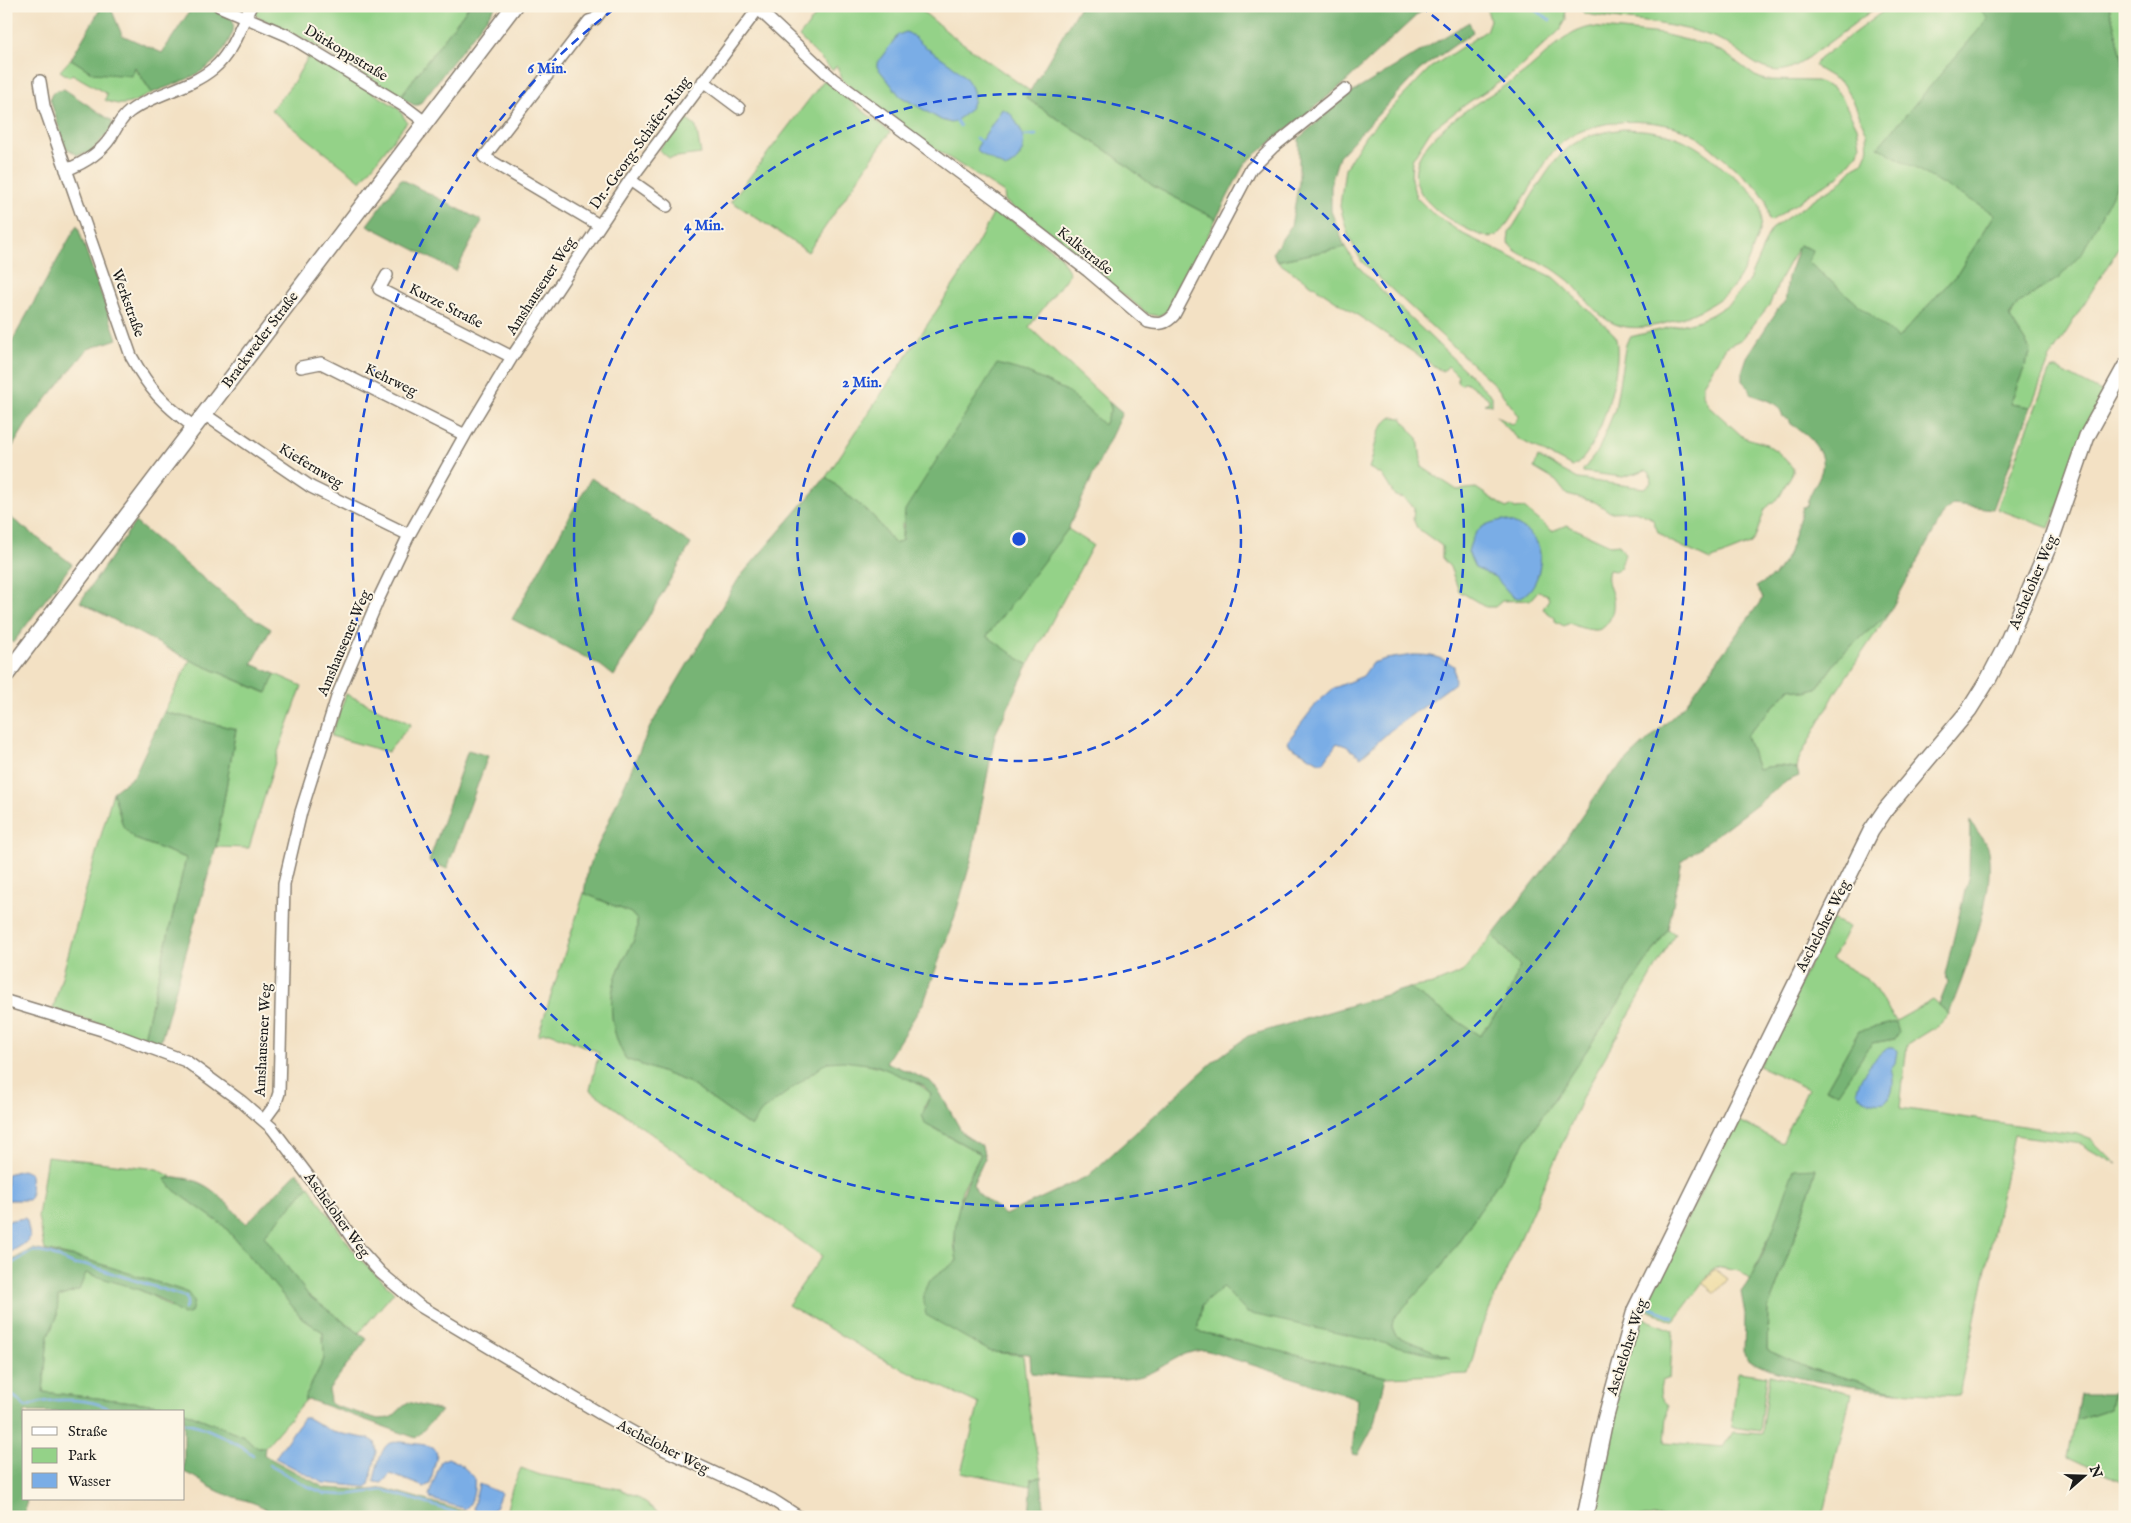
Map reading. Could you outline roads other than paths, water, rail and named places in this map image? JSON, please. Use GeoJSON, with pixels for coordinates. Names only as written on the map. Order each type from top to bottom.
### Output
{"type":"FeatureCollection","features":[{"type":"Feature","properties":{"kind":"street","name":"Dürkoppstraße"},"geometry":{"type":"LineString","coordinates":[[218,6],[289,36],[404,106],[425,122]]}},
{"type":"Feature","properties":{"kind":"street"},"geometry":{"type":"LineString","coordinates":[[66,170],[86,162],[109,139],[121,120],[138,106],[201,78],[216,67],[228,51],[251,6]]}},
{"type":"Feature","properties":{"kind":"street","name":"Brackweder Straße"},"geometry":{"type":"LineString","coordinates":[[6,675],[514,6]]}},
{"type":"Feature","properties":{"kind":"street","name":"Dr.-Georg-Schäfer-Ring"},"geometry":{"type":"LineString","coordinates":[[605,6],[595,19],[589,21],[484,157],[599,225],[758,7]]}},
{"type":"Feature","properties":{"kind":"street","name":"Kalkstraße"},"geometry":{"type":"LineString","coordinates":[[758,7],[833,79],[1003,205],[1088,271],[1148,322],[1155,324],[1169,320],[1174,315],[1251,169],[1273,147],[1345,89]]}},
{"type":"Feature","properties":{"kind":"street","name":"Werkstraße"},"geometry":{"type":"LineString","coordinates":[[40,81],[44,106],[131,356],[147,385],[164,404],[194,427]]}},
{"type":"Feature","properties":{"kind":"street"},"geometry":{"type":"LineString","coordinates":[[703,81],[739,108]]}},
{"type":"Feature","properties":{"kind":"street"},"geometry":{"type":"LineString","coordinates":[[630,180],[667,206]]}},
{"type":"Feature","properties":{"kind":"street","name":"Amshausener Weg"},"geometry":{"type":"LineString","coordinates":[[264,1120],[275,1105],[278,1092],[284,884],[301,812],[347,671],[409,535],[465,435],[512,357],[599,225]]}},
{"type":"Feature","properties":{"kind":"street","name":"Kurze Straße"},"geometry":{"type":"LineString","coordinates":[[387,275],[379,289],[512,357]]}},
{"type":"Feature","properties":{"kind":"street","name":"Kehrweg"},"geometry":{"type":"LineString","coordinates":[[301,367],[320,363],[465,435]]}},
{"type":"Feature","properties":{"kind":"street","name":"Ascheloher Weg"},"geometry":{"type":"LineString","coordinates":[[1585,1517],[1604,1420],[1635,1310],[1876,823],[1969,710],[2006,645],[2050,543],[2087,436],[2125,366]]}},
{"type":"Feature","properties":{"kind":"street","name":"Kiefernweg"},"geometry":{"type":"LineString","coordinates":[[204,414],[311,488],[409,535]]}},
{"type":"Feature","properties":{"kind":"street","name":"Ascheloher Weg"},"geometry":{"type":"LineString","coordinates":[[6,1001],[102,1030],[186,1061],[217,1082],[264,1120],[294,1155],[360,1250],[381,1273],[420,1306],[614,1422],[665,1450],[771,1500],[799,1517]]}},
{"type":"Feature","properties":{"kind":"water"},"geometry":{"type":"Polygon","coordinates":[[[906,32],[953,66],[970,84],[974,94],[972,104],[965,113],[951,123],[941,120],[900,96],[877,67],[877,63],[898,35],[906,32]]]}},
{"type":"Feature","properties":{"kind":"water"},"geometry":{"type":"Polygon","coordinates":[[[1002,109],[1009,112],[1014,118],[1020,128],[1023,141],[1023,148],[1018,159],[1006,168],[978,152],[977,147],[1002,109]]]}},
{"type":"Feature","properties":{"kind":"water"},"geometry":{"type":"Polygon","coordinates":[[[1504,520],[1526,530],[1536,541],[1539,548],[1540,565],[1535,582],[1525,595],[1518,598],[1512,596],[1495,577],[1475,568],[1468,552],[1476,533],[1480,529],[1490,523],[1504,520]]]}},
{"type":"Feature","properties":{"kind":"water"},"geometry":{"type":"Polygon","coordinates":[[[1413,655],[1435,657],[1454,666],[1455,683],[1391,730],[1361,757],[1346,746],[1337,743],[1324,762],[1319,762],[1289,745],[1287,742],[1317,703],[1334,688],[1363,676],[1372,663],[1413,655]]]}},
{"type":"Feature","properties":{"kind":"water"},"geometry":{"type":"Polygon","coordinates":[[[1890,1047],[1894,1047],[1897,1051],[1895,1063],[1891,1068],[1893,1081],[1891,1094],[1885,1102],[1877,1103],[1865,1100],[1857,1092],[1860,1080],[1874,1060],[1890,1047]]]}},
{"type":"Feature","properties":{"kind":"water"},"geometry":{"type":"Polygon","coordinates":[[[22,1170],[30,1173],[31,1197],[28,1200],[6,1200],[7,1174],[22,1170]]]}},
{"type":"Feature","properties":{"kind":"water"},"geometry":{"type":"Polygon","coordinates":[[[25,1218],[30,1237],[27,1242],[6,1255],[6,1221],[25,1218]]]}},
{"type":"Feature","properties":{"kind":"water"},"geometry":{"type":"Polygon","coordinates":[[[303,1418],[308,1418],[332,1432],[370,1439],[375,1442],[377,1452],[369,1485],[366,1487],[323,1483],[275,1458],[303,1418]]]}},
{"type":"Feature","properties":{"kind":"water"},"geometry":{"type":"Polygon","coordinates":[[[402,1442],[426,1445],[435,1449],[437,1455],[430,1484],[424,1487],[390,1474],[382,1483],[374,1482],[377,1466],[384,1449],[390,1443],[402,1442]]]}},
{"type":"Feature","properties":{"kind":"water"},"geometry":{"type":"Polygon","coordinates":[[[448,1458],[459,1463],[474,1477],[472,1499],[465,1509],[431,1499],[429,1495],[441,1461],[448,1458]]]}},
{"type":"Feature","properties":{"kind":"water"},"geometry":{"type":"Polygon","coordinates":[[[479,1484],[501,1493],[494,1509],[483,1515],[478,1515],[473,1508],[479,1484]]]}},
{"type":"Feature","properties":{"kind":"waterway"},"geometry":{"type":"LineString","coordinates":[[1530,6],[1550,20]]}},
{"type":"Feature","properties":{"kind":"waterway"},"geometry":{"type":"LineString","coordinates":[[956,120],[960,126]]}},
{"type":"Feature","properties":{"kind":"waterway"},"geometry":{"type":"LineString","coordinates":[[1024,136],[1036,135]]}},
{"type":"Feature","properties":{"kind":"waterway"},"geometry":{"type":"LineString","coordinates":[[976,138],[980,141]]}},
{"type":"Feature","properties":{"kind":"waterway"},"geometry":{"type":"LineString","coordinates":[[6,1267],[33,1251],[50,1254],[75,1265],[84,1264],[186,1297],[185,1309]]}},
{"type":"Feature","properties":{"kind":"waterway"},"geometry":{"type":"LineString","coordinates":[[1645,1305],[1673,1317]]}},
{"type":"Feature","properties":{"kind":"waterway"},"geometry":{"type":"LineString","coordinates":[[6,1389],[26,1407],[42,1402],[73,1400],[102,1405],[111,1410]]}},
{"type":"Feature","properties":{"kind":"waterway"},"geometry":{"type":"LineString","coordinates":[[185,1423],[220,1435],[253,1455]]}},
{"type":"Feature","properties":{"kind":"waterway"},"geometry":{"type":"LineString","coordinates":[[269,1465],[305,1485],[326,1494],[346,1495],[383,1490],[470,1517]]}}]}
